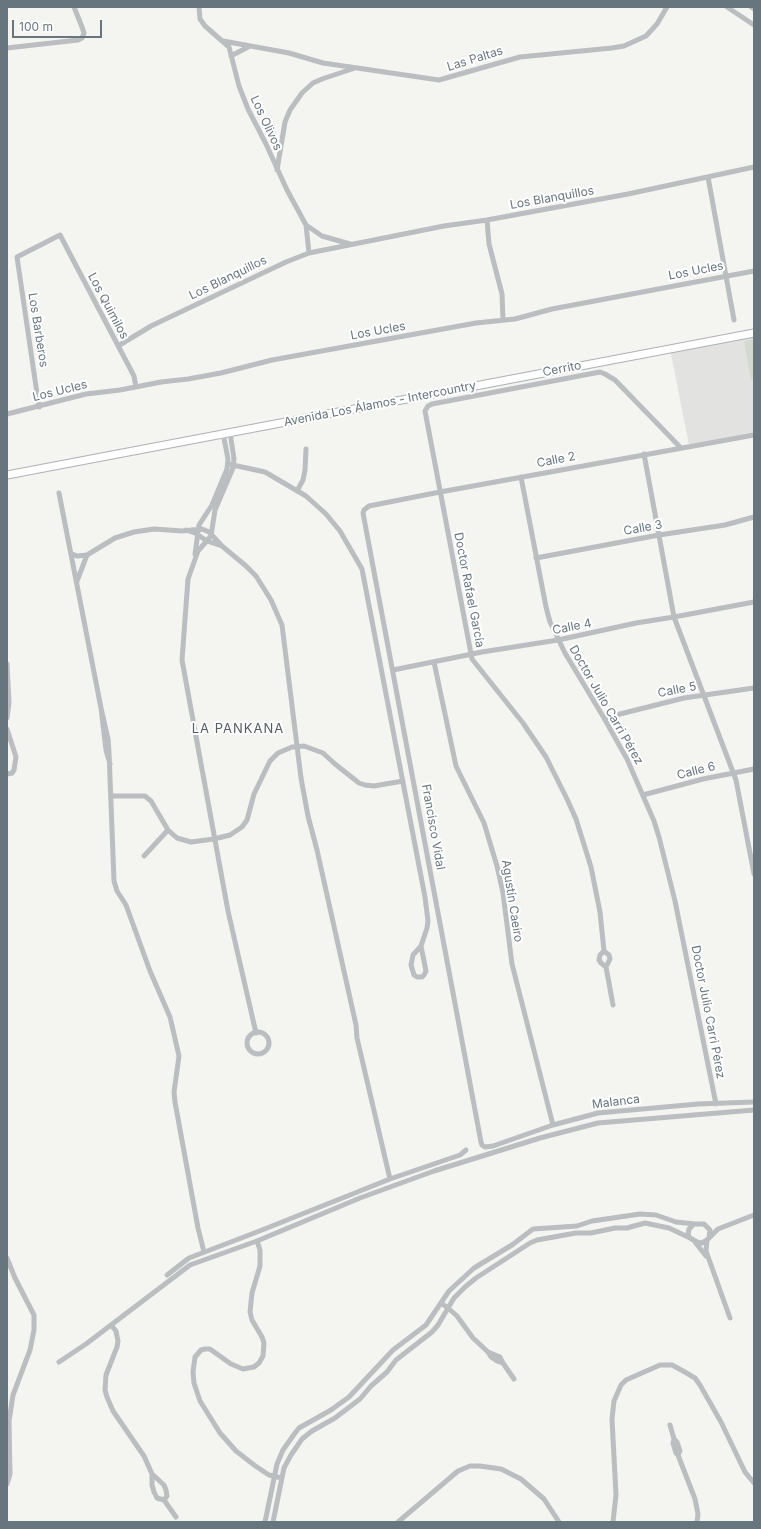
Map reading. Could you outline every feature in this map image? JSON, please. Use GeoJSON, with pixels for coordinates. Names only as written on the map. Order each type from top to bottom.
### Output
{"type":"FeatureCollection","features":[{"type":"Feature","properties":{"kind":"main road","name":"Avenida Los Álamos - Intercountry"},"geometry":{"type":"LineString","coordinates":[[7,475],[754,333]]}},
{"type":"Feature","properties":{"kind":"street"},"geometry":{"type":"LineString","coordinates":[[7,48],[78,40],[82,38],[84,33],[74,7]]}},
{"type":"Feature","properties":{"kind":"street","name":"Los Olivos"},"geometry":{"type":"LineString","coordinates":[[199,7],[200,19],[205,26],[211,33],[229,47],[243,99],[266,144],[277,170],[306,225],[309,253]]}},
{"type":"Feature","properties":{"kind":"street","name":"Las Paltas"},"geometry":{"type":"LineString","coordinates":[[223,41],[249,47],[289,53],[323,63],[439,80],[520,56],[624,46],[646,36],[657,24],[667,7]]}},
{"type":"Feature","properties":{"kind":"street"},"geometry":{"type":"LineString","coordinates":[[727,7],[754,25]]}},
{"type":"Feature","properties":{"kind":"street"},"geometry":{"type":"LineString","coordinates":[[232,56],[249,47]]}},
{"type":"Feature","properties":{"kind":"street"},"geometry":{"type":"LineString","coordinates":[[277,170],[285,122],[290,110],[302,93],[313,83],[358,67]]}},
{"type":"Feature","properties":{"kind":"street","name":"Los Blanquillos"},"geometry":{"type":"LineString","coordinates":[[118,346],[151,326],[286,262],[309,253],[444,226],[487,220],[708,178],[754,167]]}},
{"type":"Feature","properties":{"kind":"street"},"geometry":{"type":"LineString","coordinates":[[708,178],[734,320]]}},
{"type":"Feature","properties":{"kind":"street"},"geometry":{"type":"LineString","coordinates":[[487,220],[490,250],[502,294],[503,320]]}},
{"type":"Feature","properties":{"kind":"street","name":"Los Blanquillos"},"geometry":{"type":"LineString","coordinates":[[306,225],[322,236],[336,241],[353,244]]}},
{"type":"Feature","properties":{"kind":"street","name":"Los Barberos"},"geometry":{"type":"LineString","coordinates":[[40,407],[17,257],[60,235]]}},
{"type":"Feature","properties":{"kind":"street","name":"Los Quimilos"},"geometry":{"type":"LineString","coordinates":[[60,235],[134,376],[136,387]]}},
{"type":"Feature","properties":{"kind":"street","name":"Los Ucles"},"geometry":{"type":"LineString","coordinates":[[7,414],[40,407],[86,394],[188,379],[221,373],[272,360],[476,323],[515,319],[552,309],[754,271]]}},
{"type":"Feature","properties":{"kind":"street","name":"Cerrito"},"geometry":{"type":"LineString","coordinates":[[425,415],[426,408],[432,404],[600,372],[615,380],[681,448]]}},
{"type":"Feature","properties":{"kind":"street","name":"Doctor Rafael García"},"geometry":{"type":"LineString","coordinates":[[425,415],[471,654],[474,661],[511,706],[534,738],[567,799],[578,825],[591,867],[600,912],[604,951],[600,955],[599,960],[601,964],[606,967]]}},
{"type":"Feature","properties":{"kind":"street"},"geometry":{"type":"LineString","coordinates":[[195,557],[201,547],[212,535],[215,510],[230,477],[231,465],[228,459],[226,433]]}},
{"type":"Feature","properties":{"kind":"street","name":"Calle 2"},"geometry":{"type":"LineString","coordinates":[[364,510],[369,506],[440,492],[754,435]]}},
{"type":"Feature","properties":{"kind":"street"},"geometry":{"type":"LineString","coordinates":[[297,491],[303,480],[306,449]]}},
{"type":"Feature","properties":{"kind":"street"},"geometry":{"type":"LineString","coordinates":[[644,454],[674,617],[738,786],[754,874]]}},
{"type":"Feature","properties":{"kind":"street"},"geometry":{"type":"LineString","coordinates":[[231,465],[265,472],[297,491],[317,506],[334,524],[362,569],[427,912],[428,921],[422,946],[426,970],[422,977],[417,977],[412,971],[412,960],[416,951],[422,946]]}},
{"type":"Feature","properties":{"kind":"street"},"geometry":{"type":"LineString","coordinates":[[231,465],[212,505],[200,522],[197,532],[195,557],[187,585],[182,665],[234,942],[256,1033]]}},
{"type":"Feature","properties":{"kind":"street","name":"Doctor Julio Carri Pérez"},"geometry":{"type":"LineString","coordinates":[[521,477],[547,611],[558,640],[627,759],[659,837],[671,882],[716,1104]]}},
{"type":"Feature","properties":{"kind":"street"},"geometry":{"type":"LineString","coordinates":[[60,492],[100,708],[106,750],[110,764],[115,886],[126,905],[150,971],[167,1008],[179,1056],[175,1102],[198,1228],[204,1252]]}},
{"type":"Feature","properties":{"kind":"street","name":"Francisco Vidal"},"geometry":{"type":"LineString","coordinates":[[364,510],[363,513],[481,1142],[485,1147]]}},
{"type":"Feature","properties":{"kind":"street","name":"Calle 3"},"geometry":{"type":"LineString","coordinates":[[536,558],[659,535],[725,525],[754,517]]}},
{"type":"Feature","properties":{"kind":"street"},"geometry":{"type":"LineString","coordinates":[[72,554],[77,556],[87,555],[115,538],[134,532],[159,528],[197,532],[206,530],[222,546],[252,571],[272,600],[280,617],[283,632],[301,778],[308,816],[317,850],[390,1179]]}},
{"type":"Feature","properties":{"kind":"street"},"geometry":{"type":"LineString","coordinates":[[197,532],[207,541],[222,546]]}},
{"type":"Feature","properties":{"kind":"street"},"geometry":{"type":"LineString","coordinates":[[77,582],[82,564],[87,555]]}},
{"type":"Feature","properties":{"kind":"street","name":"Calle 4"},"geometry":{"type":"LineString","coordinates":[[393,670],[471,654],[558,640],[636,623],[754,602]]}},
{"type":"Feature","properties":{"kind":"street","name":"Agustín Caeiro"},"geometry":{"type":"LineString","coordinates":[[434,662],[456,766],[484,823],[497,866],[503,893],[512,964],[553,1125]]}},
{"type":"Feature","properties":{"kind":"street"},"geometry":{"type":"LineString","coordinates":[[7,664],[7,692],[9,702],[7,718]]}},
{"type":"Feature","properties":{"kind":"street","name":"Calle 5"},"geometry":{"type":"LineString","coordinates":[[604,718],[669,701],[754,688]]}},
{"type":"Feature","properties":{"kind":"street"},"geometry":{"type":"LineString","coordinates":[[7,728],[16,757],[14,770],[7,774]]}},
{"type":"Feature","properties":{"kind":"street"},"geometry":{"type":"LineString","coordinates":[[111,796],[144,796],[151,801],[168,830],[177,838],[188,842],[214,839],[230,835],[242,827],[246,820],[254,794],[270,761],[278,753],[298,746],[304,746],[324,753],[334,764],[358,783],[374,786],[403,781]]}},
{"type":"Feature","properties":{"kind":"street","name":"Calle 6"},"geometry":{"type":"LineString","coordinates":[[643,795],[703,779],[754,769]]}},
{"type":"Feature","properties":{"kind":"street"},"geometry":{"type":"LineString","coordinates":[[144,856],[168,830]]}},
{"type":"Feature","properties":{"kind":"street","name":"Doctor Rafael García"},"geometry":{"type":"LineString","coordinates":[[604,951],[609,954],[610,959],[606,967],[613,1005]]}},
{"type":"Feature","properties":{"kind":"street"},"geometry":{"type":"LineString","coordinates":[[256,1033],[265,1036],[268,1042],[265,1051],[259,1054],[249,1050],[247,1043],[250,1036],[256,1033]]}},
{"type":"Feature","properties":{"kind":"street","name":"Malanca"},"geometry":{"type":"LineString","coordinates":[[485,1147],[493,1146],[553,1125],[604,1112],[754,1102]]}},
{"type":"Feature","properties":{"kind":"street"},"geometry":{"type":"LineString","coordinates":[[59,1362],[111,1325],[190,1265],[257,1241],[360,1198],[434,1171],[540,1138],[591,1124],[754,1110]]}},
{"type":"Feature","properties":{"kind":"street"},"geometry":{"type":"LineString","coordinates":[[167,1275],[186,1259],[390,1179],[460,1155],[466,1150]]}},
{"type":"Feature","properties":{"kind":"street"},"geometry":{"type":"LineString","coordinates":[[264,1522],[273,1476],[280,1456],[299,1428],[338,1406],[359,1387],[393,1350],[426,1325],[449,1291],[474,1268],[514,1243],[533,1229],[577,1226],[592,1221],[610,1220],[627,1215],[656,1215],[676,1222],[725,1226]]}},
{"type":"Feature","properties":{"kind":"street"},"geometry":{"type":"LineString","coordinates":[[273,1522],[286,1464],[302,1438],[335,1418],[355,1403],[387,1372],[400,1356],[432,1332],[438,1325],[454,1298],[465,1287],[530,1242],[576,1233],[627,1228],[645,1224],[668,1228],[702,1242],[725,1226],[754,1215]]}},
{"type":"Feature","properties":{"kind":"street"},"geometry":{"type":"LineString","coordinates":[[695,1224],[689,1229],[688,1235],[709,1260]]}},
{"type":"Feature","properties":{"kind":"street"},"geometry":{"type":"LineString","coordinates":[[704,1224],[710,1230],[706,1251],[730,1318]]}},
{"type":"Feature","properties":{"kind":"street"},"geometry":{"type":"LineString","coordinates":[[257,1241],[260,1250],[260,1266],[252,1293],[250,1312],[252,1320],[262,1336],[264,1343],[263,1356],[259,1363],[243,1369],[231,1364],[210,1349],[201,1350],[196,1357],[193,1372],[194,1383],[200,1401],[220,1433],[245,1459],[264,1472],[282,1478]]}},
{"type":"Feature","properties":{"kind":"street"},"geometry":{"type":"LineString","coordinates":[[514,1243],[520,1250]]}},
{"type":"Feature","properties":{"kind":"street"},"geometry":{"type":"LineString","coordinates":[[7,1258],[15,1278],[34,1315],[34,1330],[30,1350],[13,1395],[9,1421],[10,1474],[7,1484]]}},
{"type":"Feature","properties":{"kind":"street"},"geometry":{"type":"LineString","coordinates":[[441,1303],[459,1319],[473,1338],[488,1352],[491,1357],[497,1362],[503,1363],[514,1379]]}},
{"type":"Feature","properties":{"kind":"street"},"geometry":{"type":"LineString","coordinates":[[111,1325],[116,1331],[118,1341],[106,1375],[105,1390],[107,1397],[113,1411],[144,1456],[152,1474],[164,1485],[167,1496],[164,1500]]}},
{"type":"Feature","properties":{"kind":"street"},"geometry":{"type":"LineString","coordinates":[[613,1522],[616,1495],[612,1419],[614,1401],[621,1385],[626,1380],[660,1365],[672,1366],[683,1370],[694,1378],[700,1385],[722,1422],[745,1472],[754,1483]]}},
{"type":"Feature","properties":{"kind":"street"},"geometry":{"type":"LineString","coordinates":[[359,1387],[366,1392]]}},
{"type":"Feature","properties":{"kind":"street"},"geometry":{"type":"LineString","coordinates":[[7,1400],[13,1395]]}},
{"type":"Feature","properties":{"kind":"street"},"geometry":{"type":"LineString","coordinates":[[670,1425],[676,1453],[695,1499],[698,1514],[697,1522]]}},
{"type":"Feature","properties":{"kind":"street"},"geometry":{"type":"LineString","coordinates":[[398,1522],[458,1471],[470,1466],[489,1466],[508,1472],[521,1479],[544,1499],[558,1522]]}},
{"type":"Feature","properties":{"kind":"street"},"geometry":{"type":"LineString","coordinates":[[152,1474],[152,1486],[157,1498],[164,1500],[176,1517]]}},
{"type":"Feature","properties":{"kind":"shaded area"},"geometry":{"type":"Polygon","coordinates":[[[754,335],[754,433],[689,445],[670,349],[754,335]]]}},
{"type":"Feature","properties":{"kind":"shaded area"},"geometry":{"type":"Polygon","coordinates":[[[754,339],[754,379],[751,380],[744,341],[754,339]]]}},
{"type":"Feature","properties":{"kind":"district","name":"LA PANKANA"},"geometry":{"type":"Point","coordinates":[238,729]}}]}
